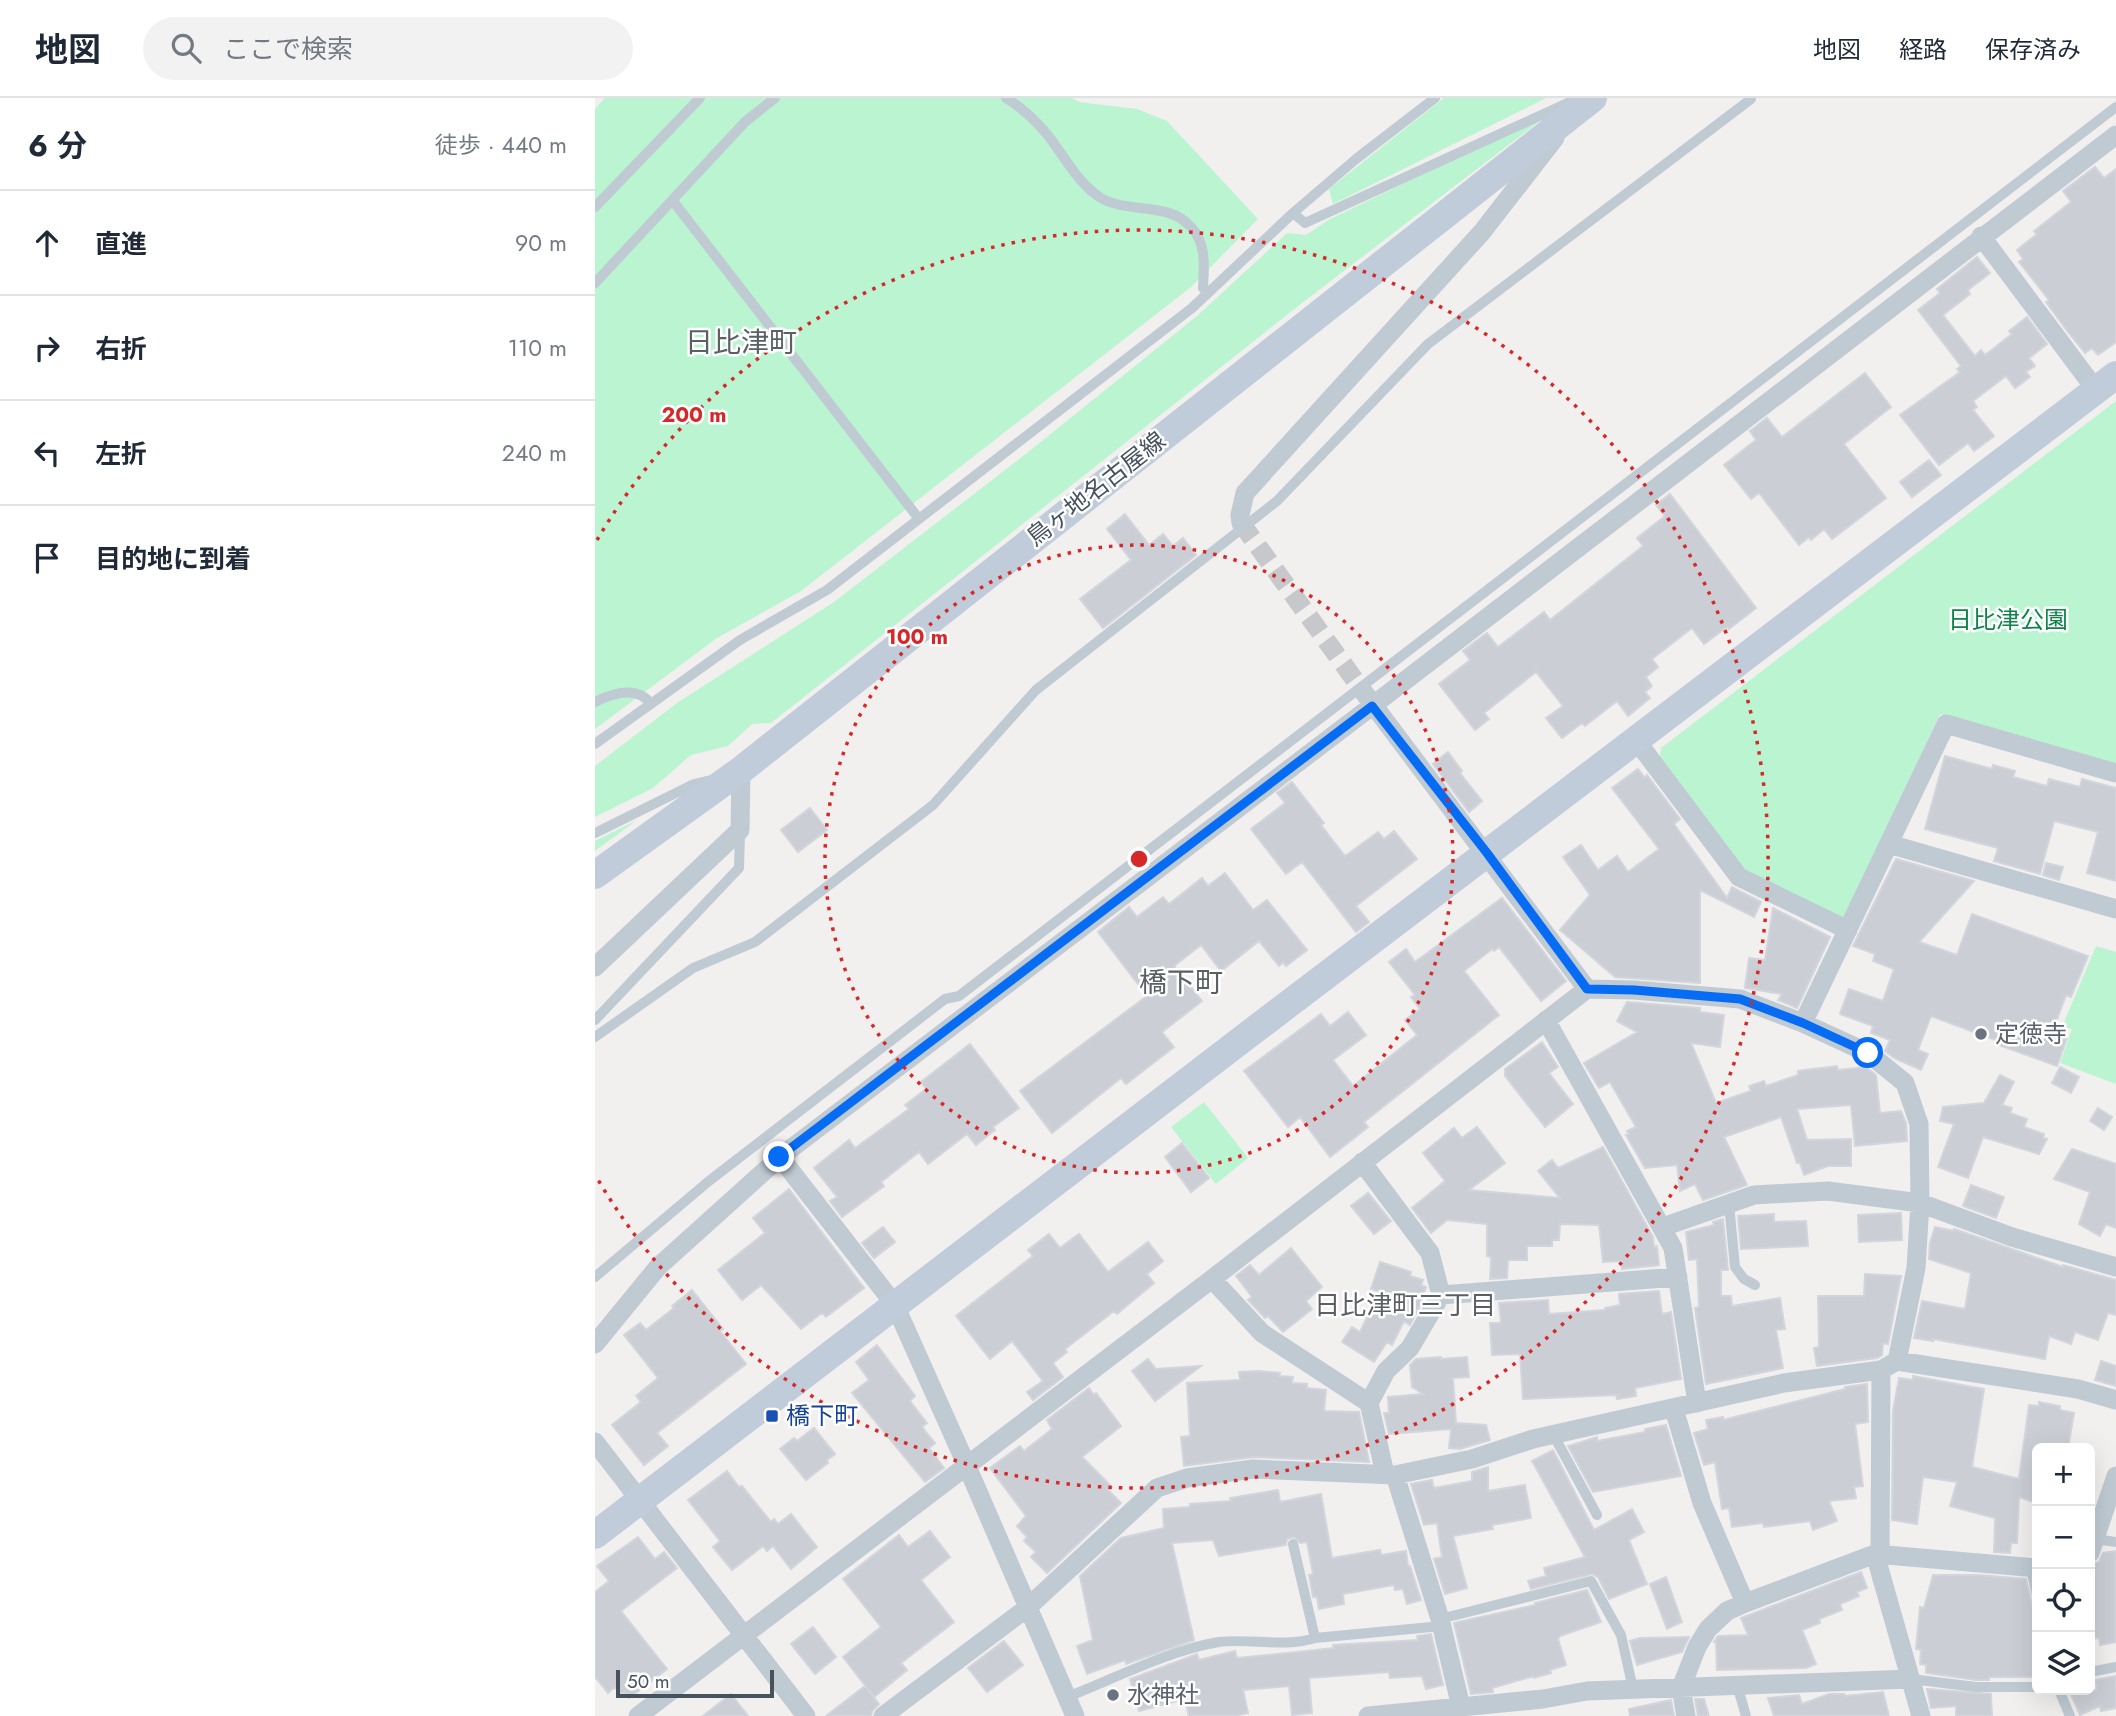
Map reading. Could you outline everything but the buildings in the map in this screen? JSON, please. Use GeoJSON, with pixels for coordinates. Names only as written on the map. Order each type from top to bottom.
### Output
{"type":"FeatureCollection","features":[{"type":"Feature","properties":{"kind":"street"},"geometry":{"type":"LineString","coordinates":[[1241,523],[1245,493],[1482,232],[1584,103]]}},
{"type":"Feature","properties":{"kind":"street","name":"鳥ヶ地名古屋線"},"geometry":{"type":"LineString","coordinates":[[595,875],[741,770],[1584,103]]}},
{"type":"Feature","properties":{"kind":"street"},"geometry":{"type":"LineString","coordinates":[[595,1344],[658,1267],[779,1157],[1369,700],[2116,135]]}},
{"type":"Feature","properties":{"kind":"street"},"geometry":{"type":"LineString","coordinates":[[595,1535],[2106,383],[1981,236]]}},
{"type":"Feature","properties":{"kind":"street"},"geometry":{"type":"LineString","coordinates":[[1369,700],[1587,989]]}},
{"type":"Feature","properties":{"kind":"street"},"geometry":{"type":"LineString","coordinates":[[1803,1023],[1946,724],[2116,773]]}},
{"type":"Feature","properties":{"kind":"street"},"geometry":{"type":"LineString","coordinates":[[1636,740],[1739,877],[1848,930]]}},
{"type":"Feature","properties":{"kind":"street"},"geometry":{"type":"LineString","coordinates":[[595,967],[740,830],[741,770]]}},
{"type":"Feature","properties":{"kind":"street"},"geometry":{"type":"LineString","coordinates":[[1889,844],[2116,909]]}},
{"type":"Feature","properties":{"kind":"street"},"geometry":{"type":"LineString","coordinates":[[638,1716],[1212,1279],[1587,989],[1740,999],[1803,1023],[1868,1053],[1905,1083],[1919,1124],[1920,1203],[1916,1268],[1889,1366],[1877,1554],[1921,1716]]}},
{"type":"Feature","properties":{"kind":"street"},"geometry":{"type":"LineString","coordinates":[[1546,1020],[1673,1248],[1697,1403]]}},
{"type":"Feature","properties":{"kind":"street"},"geometry":{"type":"LineString","coordinates":[[779,1157],[895,1305],[967,1464],[1075,1716]]}},
{"type":"Feature","properties":{"kind":"street"},"geometry":{"type":"LineString","coordinates":[[1362,1162],[1430,1253],[1441,1296],[1410,1348],[1386,1371],[1369,1403]]}},
{"type":"Feature","properties":{"kind":"street"},"geometry":{"type":"LineString","coordinates":[[1663,1227],[1754,1195],[1828,1191],[1920,1203],[2012,1237],[2116,1266]]}},
{"type":"Feature","properties":{"kind":"street"},"geometry":{"type":"LineString","coordinates":[[1441,1296],[1678,1277]]}},
{"type":"Feature","properties":{"kind":"street"},"geometry":{"type":"LineString","coordinates":[[1212,1279],[1262,1333],[1369,1403],[1390,1475],[1441,1622],[1455,1710]]}},
{"type":"Feature","properties":{"kind":"street"},"geometry":{"type":"LineString","coordinates":[[883,1716],[1027,1608],[1157,1488],[1187,1478],[1253,1469],[1390,1475],[1472,1459],[1553,1434],[1784,1383],[1889,1366],[2078,1389],[2116,1400]]}},
{"type":"Feature","properties":{"kind":"street"},"geometry":{"type":"LineString","coordinates":[[1674,1409],[1702,1503],[1745,1603]]}},
{"type":"Feature","properties":{"kind":"street"},"geometry":{"type":"LineString","coordinates":[[595,1442],[806,1716]]}},
{"type":"Feature","properties":{"kind":"street"},"geometry":{"type":"LineString","coordinates":[[2095,1537],[2116,1476]]}},
{"type":"Feature","properties":{"kind":"street"},"geometry":{"type":"LineString","coordinates":[[1686,1716],[1681,1688],[1689,1664],[1708,1629],[1727,1611],[1745,1603],[1877,1554],[2032,1568]]}},
{"type":"Feature","properties":{"kind":"street"},"geometry":{"type":"LineString","coordinates":[[1368,1716],[1455,1710],[1543,1699],[1587,1690],[1911,1679]]}},
{"type":"Feature","properties":{"kind":"lane"},"geometry":{"type":"LineString","coordinates":[[595,207],[700,98]]}},
{"type":"Feature","properties":{"kind":"lane"},"geometry":{"type":"LineString","coordinates":[[595,283],[745,122],[775,98]]}},
{"type":"Feature","properties":{"kind":"lane"},"geometry":{"type":"LineString","coordinates":[[1006,98],[1046,133],[1090,190],[1104,200],[1118,205],[1166,212],[1190,225],[1201,244],[1204,257],[1203,288],[1207,293]]}},
{"type":"Feature","properties":{"kind":"lane"},"geometry":{"type":"LineString","coordinates":[[595,744],[740,640],[827,590],[1192,308],[1293,213],[1356,159],[1436,98]]}},
{"type":"Feature","properties":{"kind":"lane"},"geometry":{"type":"LineString","coordinates":[[595,1037],[693,968],[755,942],[933,805],[1036,690],[1277,502],[1428,344],[1751,99]]}},
{"type":"Feature","properties":{"kind":"lane"},"geometry":{"type":"LineString","coordinates":[[1293,213],[1305,223],[1555,108],[1584,103]]}},
{"type":"Feature","properties":{"kind":"lane"},"geometry":{"type":"LineString","coordinates":[[595,1277],[709,1181],[945,999],[959,996],[970,988],[2116,107]]}},
{"type":"Feature","properties":{"kind":"lane"},"geometry":{"type":"LineString","coordinates":[[673,201],[919,519]]}},
{"type":"Feature","properties":{"kind":"lane"},"geometry":{"type":"LineString","coordinates":[[595,702],[612,694],[639,693],[651,704]]}},
{"type":"Feature","properties":{"kind":"lane"},"geometry":{"type":"LineString","coordinates":[[595,833],[694,784],[710,779],[718,786]]}},
{"type":"Feature","properties":{"kind":"lane"},"geometry":{"type":"LineString","coordinates":[[595,1020],[739,868],[740,830]]}},
{"type":"Feature","properties":{"kind":"lane"},"geometry":{"type":"LineString","coordinates":[[1729,1205],[1735,1267],[1744,1279],[1755,1285]]}},
{"type":"Feature","properties":{"kind":"lane"},"geometry":{"type":"LineString","coordinates":[[1553,1434],[1597,1515]]}},
{"type":"Feature","properties":{"kind":"lane"},"geometry":{"type":"LineString","coordinates":[[2095,1546],[2116,1542]]}},
{"type":"Feature","properties":{"kind":"lane"},"geometry":{"type":"LineString","coordinates":[[1293,1545],[1315,1638]]}},
{"type":"Feature","properties":{"kind":"lane"},"geometry":{"type":"LineString","coordinates":[[1067,1697],[1177,1653],[1216,1642],[1235,1640],[1300,1643],[1315,1638],[1441,1622],[1591,1581],[1621,1635],[1633,1689]]}},
{"type":"Feature","properties":{"kind":"lane"},"geometry":{"type":"LineString","coordinates":[[2095,1671],[2116,1667]]}},
{"type":"Feature","properties":{"kind":"lane"},"geometry":{"type":"LineString","coordinates":[[1911,1679],[1976,1687],[2032,1686]]}},
{"type":"Feature","properties":{"kind":"lane"},"geometry":{"type":"LineString","coordinates":[[1737,1685],[1746,1716]]}},
{"type":"Feature","properties":{"kind":"lane"},"geometry":{"type":"LineString","coordinates":[[2061,1695],[2070,1716]]}},
{"type":"Feature","properties":{"kind":"green space"},"geometry":{"type":"Polygon","coordinates":[[[605,98],[1072,98],[1079,102],[1137,109],[1167,121],[1258,219],[1191,287],[801,591],[717,638],[595,729],[595,109],[605,98]]]}},
{"type":"Feature","properties":{"kind":"green space"},"geometry":{"type":"Polygon","coordinates":[[[1444,98],[1546,98],[1333,204],[1329,189],[1444,98]]]}},
{"type":"Feature","properties":{"kind":"green space"},"geometry":{"type":"Polygon","coordinates":[[[1549,114],[1302,303],[771,723],[752,724],[728,746],[691,755],[653,788],[595,817],[595,766],[677,703],[834,602],[1027,453],[1197,316],[1287,233],[1306,235],[1330,219],[1549,114]]]}},
{"type":"Feature","properties":{"kind":"green space","name":"日比津公園"},"geometry":{"type":"Polygon","coordinates":[[[2116,401],[2116,763],[1940,714],[1843,918],[1745,871],[1660,756],[1661,748],[2116,401]]]}},
{"type":"Feature","properties":{"kind":"green space"},"geometry":{"type":"Polygon","coordinates":[[[637,820],[595,851],[595,841],[637,820]]]}},
{"type":"Feature","properties":{"kind":"green space"},"geometry":{"type":"Polygon","coordinates":[[[2096,946],[2116,952],[2116,1084],[2060,1063],[2072,1029],[2062,1027],[2096,946]]]}},
{"type":"Feature","properties":{"kind":"green space"},"geometry":{"type":"Polygon","coordinates":[[[1204,1102],[1248,1158],[1216,1184],[1171,1127],[1204,1102]]]}},
{"type":"Feature","properties":{"kind":"tunnel"},"geometry":{"type":"LineString","coordinates":[[1241,523],[1365,694]]}},
{"type":"Feature","properties":{"kind":"place","name":"定徳寺"},"geometry":{"type":"Point","coordinates":[1981,1034]}},
{"type":"Feature","properties":{"kind":"place","name":"橋下町"},"geometry":{"type":"Point","coordinates":[772,1416]}},
{"type":"Feature","properties":{"kind":"place","name":"水神社"},"geometry":{"type":"Point","coordinates":[1113,1695]}},
{"type":"Feature","properties":{"kind":"district","name":"日比津町"},"geometry":{"type":"Point","coordinates":[741,342]}},
{"type":"Feature","properties":{"kind":"district","name":"橋下町"},"geometry":{"type":"Point","coordinates":[1181,982]}},
{"type":"Feature","properties":{"kind":"district","name":"日比津町三丁目"},"geometry":{"type":"Point","coordinates":[1405,1305]}},
{"type":"Feature","properties":{"kind":"route"},"geometry":{"type":"LineString","coordinates":[[779,1157],[1372,706],[1487,853],[1587,989],[1740,999],[1803,1023],[1868,1053]]}}]}
